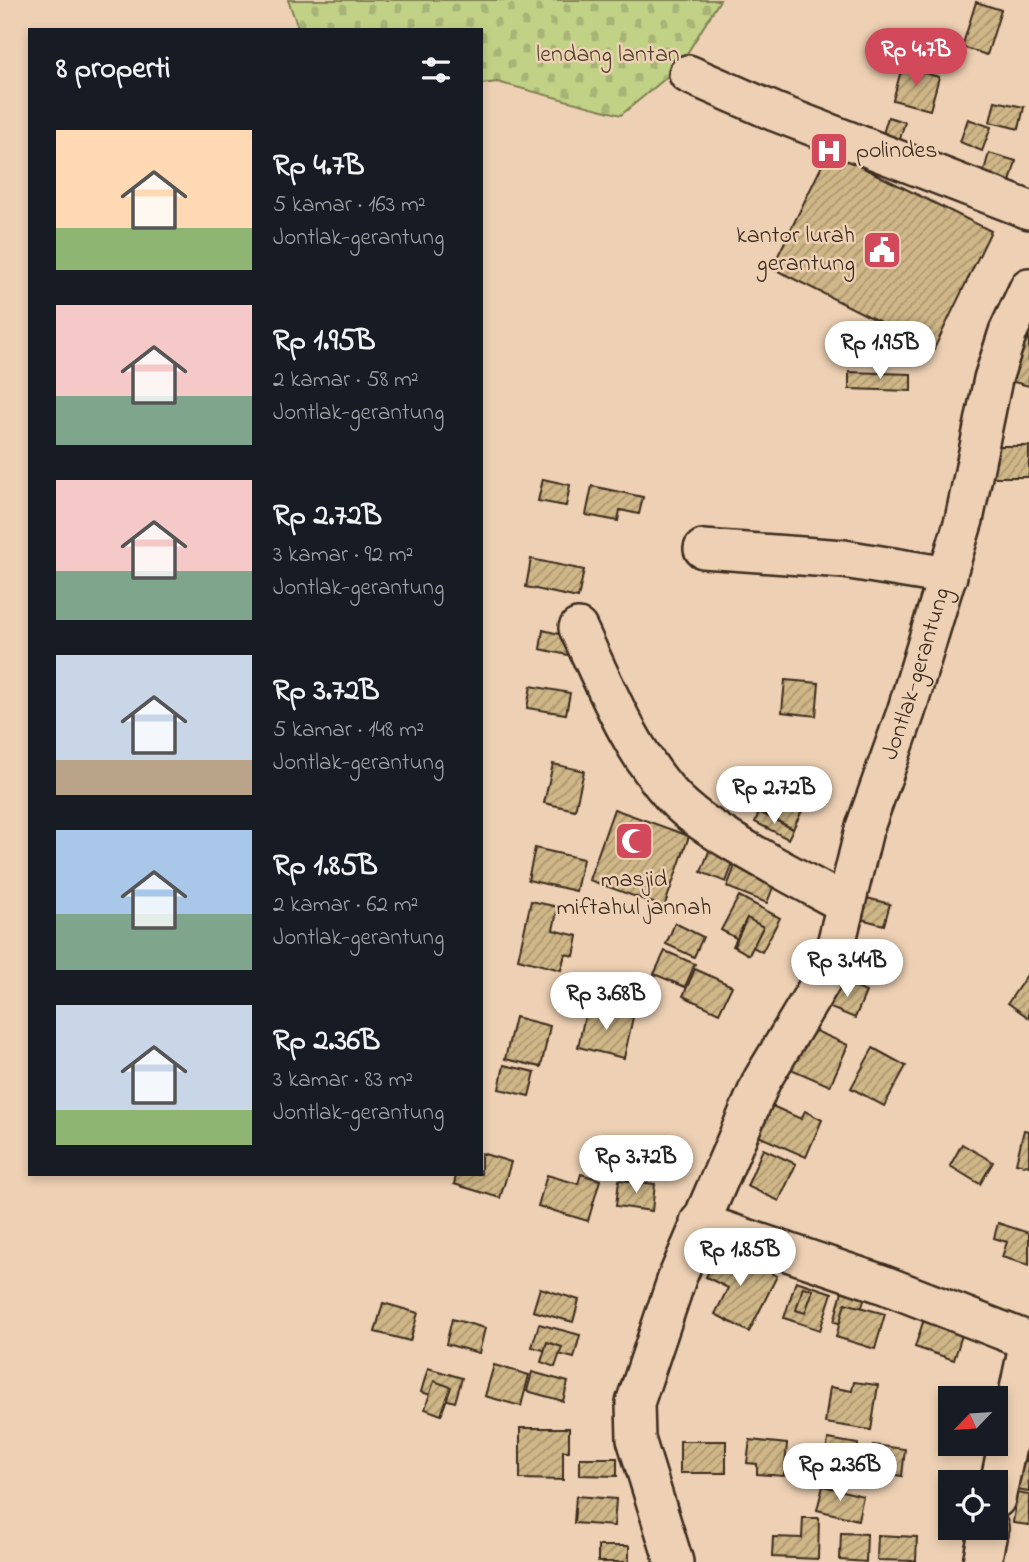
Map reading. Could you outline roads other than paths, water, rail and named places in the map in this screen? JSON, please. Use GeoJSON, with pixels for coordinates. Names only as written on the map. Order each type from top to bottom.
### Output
{"type":"FeatureCollection","features":[{"type":"Feature","properties":{"kind":"street"},"geometry":{"type":"LineString","coordinates":[[688,74],[775,112],[1029,210]]}},
{"type":"Feature","properties":{"kind":"street","name":"Jontlak-gerantung"},"geometry":{"type":"LineString","coordinates":[[674,1562],[636,1439],[635,1403],[699,1222],[762,1080],[831,965],[864,830],[906,712],[964,520],[993,379],[1008,332],[1029,287]]}},
{"type":"Feature","properties":{"kind":"street"},"geometry":{"type":"LineString","coordinates":[[703,549],[844,559],[948,576]]}},
{"type":"Feature","properties":{"kind":"street"},"geometry":{"type":"LineString","coordinates":[[578,628],[635,742],[655,775],[673,797],[699,821],[755,856],[845,904]]}},
{"type":"Feature","properties":{"kind":"street"},"geometry":{"type":"LineString","coordinates":[[699,1222],[882,1284],[1029,1341],[1002,1470]]}},
{"type":"Feature","properties":{"kind":"street"},"geometry":{"type":"LineString","coordinates":[[982,1562],[987,1540]]}},
{"type":"Feature","properties":{"kind":"place","name":"polindes"},"geometry":{"type":"Point","coordinates":[829,151]}},
{"type":"Feature","properties":{"kind":"place","name":"kantor lurah gerantung"},"geometry":{"type":"Point","coordinates":[882,250]}},
{"type":"Feature","properties":{"kind":"place","name":"masjid miftahul jannah"},"geometry":{"type":"Point","coordinates":[634,841]}},
{"type":"Feature","properties":{"kind":"park label","name":"lendang lantan"},"geometry":{"type":"Point","coordinates":[608,55]}}]}
